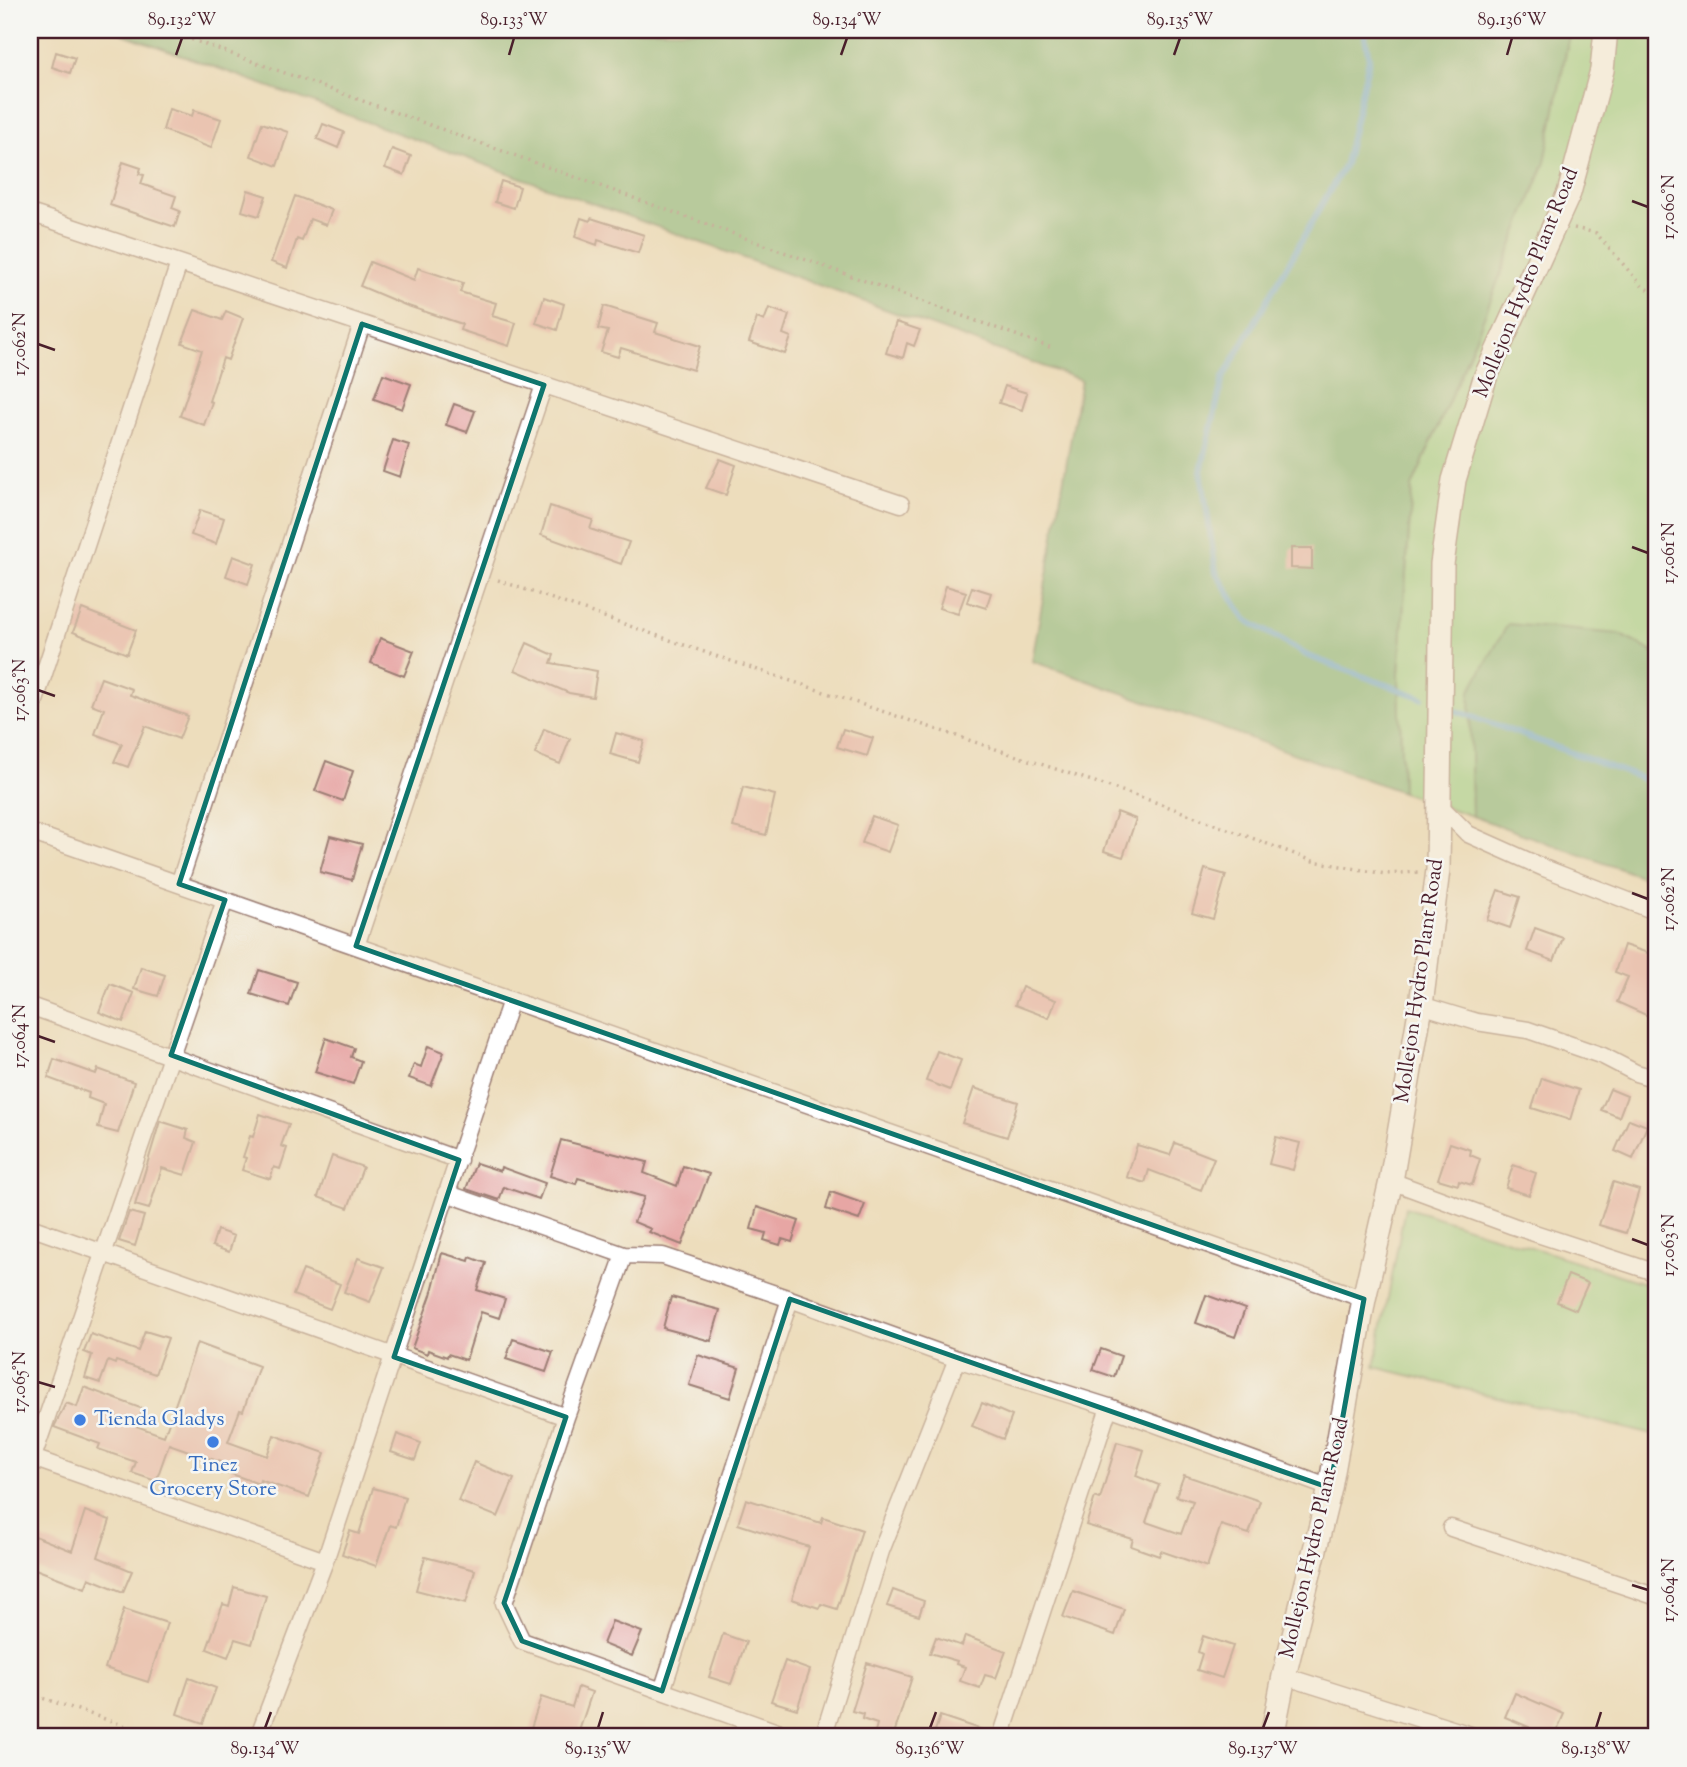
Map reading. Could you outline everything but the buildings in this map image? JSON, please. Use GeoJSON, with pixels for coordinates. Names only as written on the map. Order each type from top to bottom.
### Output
{"type":"FeatureCollection","features":[{"type":"Feature","properties":{"kind":"street","name":"Mollejon Hydro Plant Road"},"geometry":{"type":"LineString","coordinates":[[1272,1737],[1284,1676],[1330,1488],[1363,1299],[1391,1181],[1421,1005],[1438,870],[1442,564],[1454,480],[1485,378],[1569,193],[1602,70],[1606,30]]}},
{"type":"Feature","properties":{"kind":"street"},"geometry":{"type":"LineString","coordinates":[[30,213],[901,504]]}},
{"type":"Feature","properties":{"kind":"street"},"geometry":{"type":"LineString","coordinates":[[30,716],[179,263]]}},
{"type":"Feature","properties":{"kind":"street"},"geometry":{"type":"LineString","coordinates":[[179,884],[362,324]]}},
{"type":"Feature","properties":{"kind":"street"},"geometry":{"type":"LineString","coordinates":[[356,946],[544,385]]}},
{"type":"Feature","properties":{"kind":"street"},"geometry":{"type":"LineString","coordinates":[[1438,804],[1468,834],[1544,868],[1657,912]]}},
{"type":"Feature","properties":{"kind":"street"},"geometry":{"type":"LineString","coordinates":[[30,832],[1363,1299]]}},
{"type":"Feature","properties":{"kind":"street"},"geometry":{"type":"LineString","coordinates":[[225,900],[31,1460],[325,1561]]}},
{"type":"Feature","properties":{"kind":"street"},"geometry":{"type":"LineString","coordinates":[[258,1737],[325,1561],[511,1000]]}},
{"type":"Feature","properties":{"kind":"street"},"geometry":{"type":"LineString","coordinates":[[1421,1005],[1477,1022],[1528,1030],[1603,1056],[1636,1073],[1657,1079]]}},
{"type":"Feature","properties":{"kind":"street"},"geometry":{"type":"LineString","coordinates":[[30,1006],[458,1160]]}},
{"type":"Feature","properties":{"kind":"street"},"geometry":{"type":"LineString","coordinates":[[1391,1181],[1513,1226],[1657,1273]]}},
{"type":"Feature","properties":{"kind":"street"},"geometry":{"type":"LineString","coordinates":[[446,1193],[624,1255],[663,1256],[790,1298],[957,1359],[1109,1407],[1330,1488]]}},
{"type":"Feature","properties":{"kind":"street"},"geometry":{"type":"LineString","coordinates":[[30,1227],[566,1417]]}},
{"type":"Feature","properties":{"kind":"street"},"geometry":{"type":"LineString","coordinates":[[624,1255],[504,1603],[522,1641],[791,1737]]}},
{"type":"Feature","properties":{"kind":"street"},"geometry":{"type":"LineString","coordinates":[[662,1691],[790,1298]]}},
{"type":"Feature","properties":{"kind":"street"},"geometry":{"type":"LineString","coordinates":[[823,1737],[881,1551],[957,1359]]}},
{"type":"Feature","properties":{"kind":"street"},"geometry":{"type":"LineString","coordinates":[[1000,1737],[1109,1407]]}},
{"type":"Feature","properties":{"kind":"street"},"geometry":{"type":"LineString","coordinates":[[1451,1528],[1657,1597]]}},
{"type":"Feature","properties":{"kind":"street"},"geometry":{"type":"LineString","coordinates":[[1284,1676],[1477,1737]]}},
{"type":"Feature","properties":{"kind":"path"},"geometry":{"type":"LineString","coordinates":[[165,30],[1052,348]]}},
{"type":"Feature","properties":{"kind":"path"},"geometry":{"type":"LineString","coordinates":[[1554,226],[1596,233],[1643,287],[1657,294]]}},
{"type":"Feature","properties":{"kind":"path"},"geometry":{"type":"LineString","coordinates":[[481,574],[801,685],[1161,804],[1313,861],[1385,874],[1438,870]]}},
{"type":"Feature","properties":{"kind":"path"},"geometry":{"type":"LineString","coordinates":[[30,1694],[159,1737]]}},
{"type":"Feature","properties":{"kind":"highlighted area"},"geometry":{"type":"Polygon","coordinates":[[[362,324],[544,385],[356,946],[1364,1299],[1330,1488],[790,1299],[662,1691],[522,1641],[504,1603],[566,1417],[394,1357],[459,1160],[171,1055],[225,900],[179,884],[362,324]]]}},
{"type":"Feature","properties":{"kind":"green space"},"geometry":{"type":"Polygon","coordinates":[[[112,30],[1570,30],[1545,162],[1474,342],[1412,487],[1399,674],[1402,792],[1032,661],[1081,380],[112,30]]]}},
{"type":"Feature","properties":{"kind":"green space"},"geometry":{"type":"Polygon","coordinates":[[[1570,30],[1657,30],[1657,654],[1619,634],[1470,691],[1472,816],[1402,792],[1399,674],[1412,487],[1474,342],[1545,162],[1570,30]]]}},
{"type":"Feature","properties":{"kind":"green space"},"geometry":{"type":"Polygon","coordinates":[[[1508,624],[1619,634],[1657,654],[1657,882],[1472,816],[1470,691],[1508,624]]]}},
{"type":"Feature","properties":{"kind":"green space"},"geometry":{"type":"Polygon","coordinates":[[[1405,1207],[1657,1287],[1657,1436],[1375,1367],[1405,1207]]]}},
{"type":"Feature","properties":{"kind":"waterway"},"geometry":{"type":"LineString","coordinates":[[1364,30],[1369,59],[1345,164],[1223,378],[1201,471],[1216,572],[1245,619],[1308,656],[1422,698]]}},
{"type":"Feature","properties":{"kind":"waterway"},"geometry":{"type":"LineString","coordinates":[[1457,711],[1657,784]]}},
{"type":"Feature","properties":{"kind":"place","name":"Tienda Gladys"},"geometry":{"type":"Point","coordinates":[80,1420]}},
{"type":"Feature","properties":{"kind":"place","name":"Tinez Grocery Store"},"geometry":{"type":"Point","coordinates":[213,1442]}}]}
